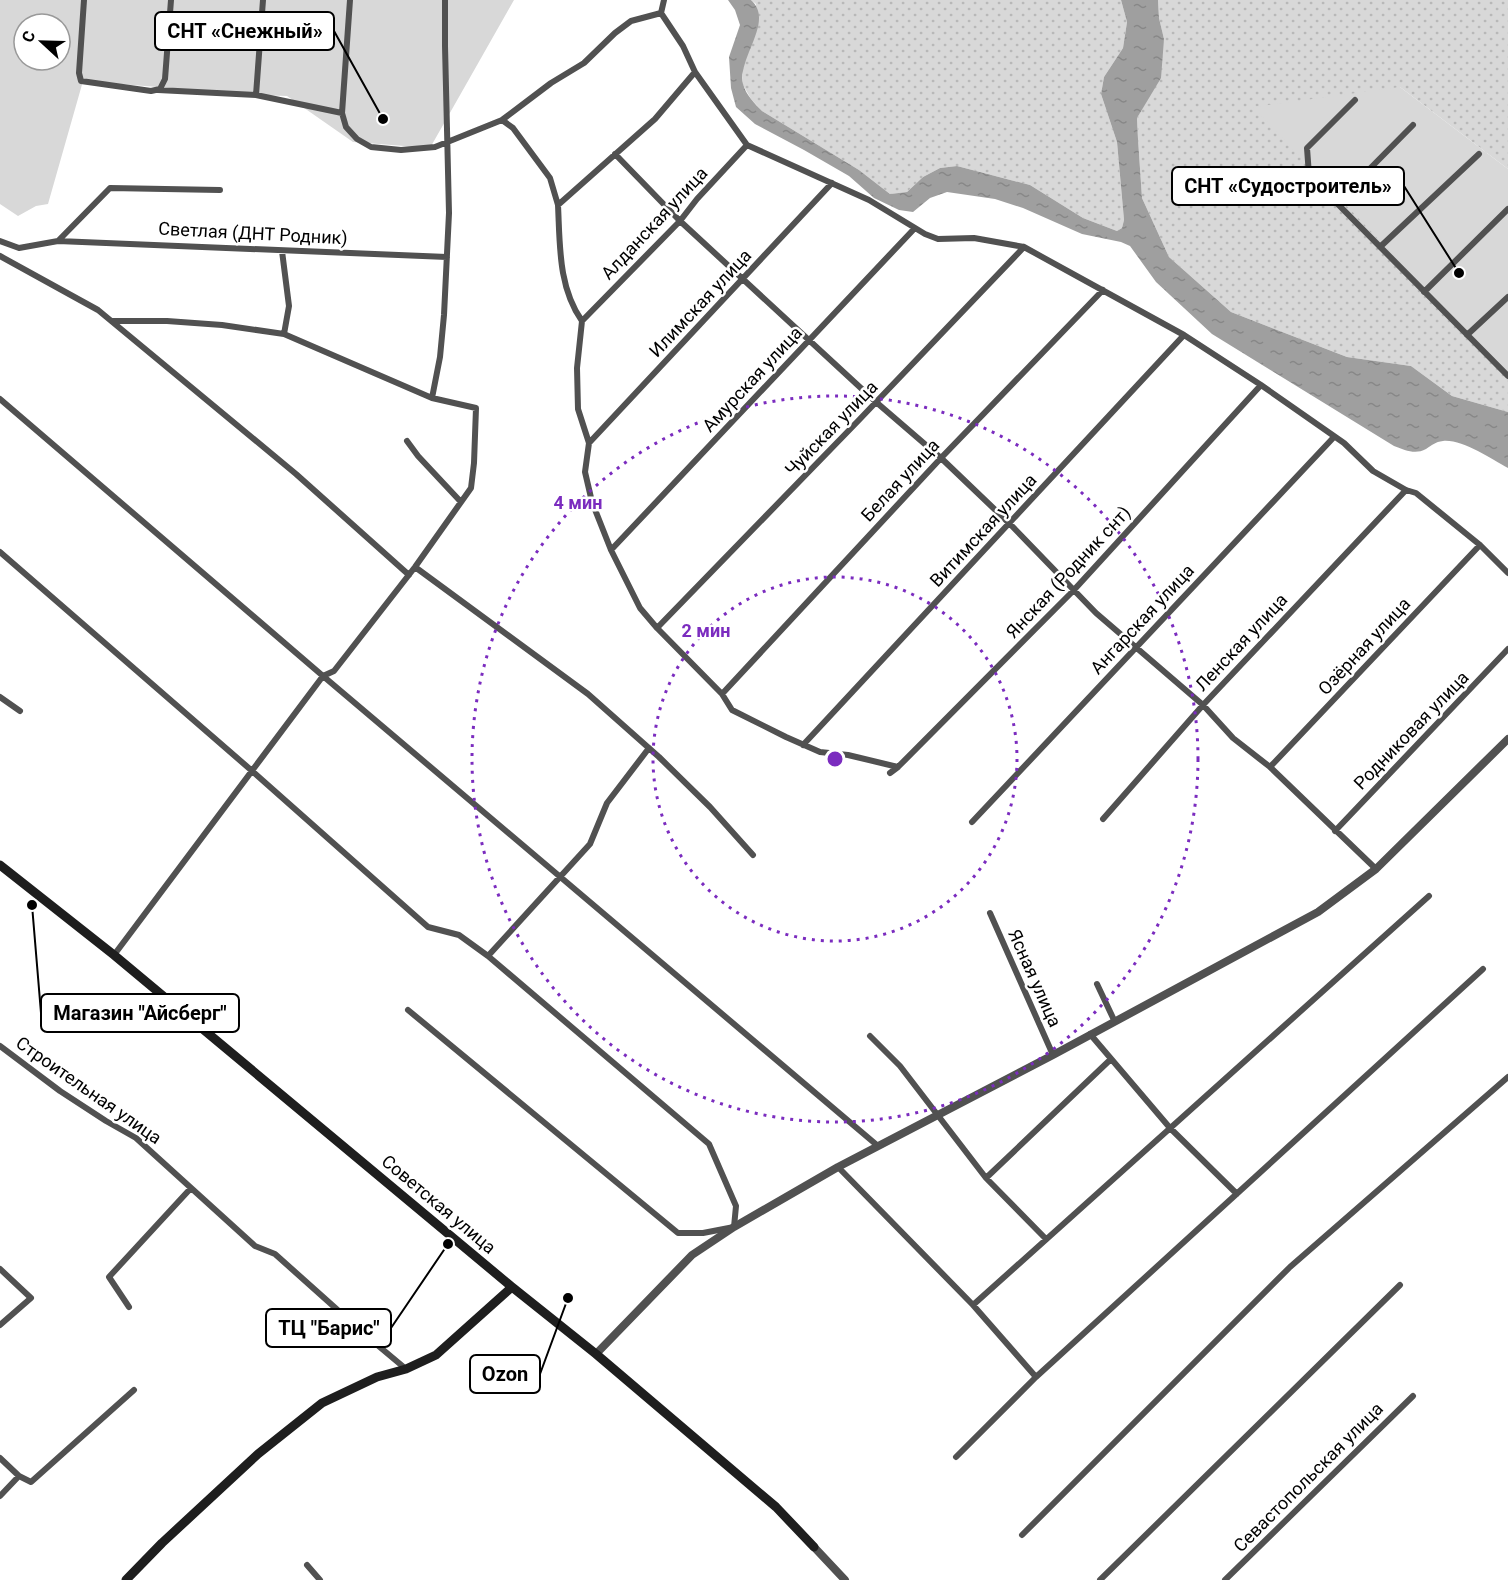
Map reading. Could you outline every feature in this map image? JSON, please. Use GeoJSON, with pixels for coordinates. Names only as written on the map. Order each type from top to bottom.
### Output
{"type":"FeatureCollection","features":[{"type":"Feature","properties":{"kind":"main road","name":"Советская улица"},"geometry":{"type":"LineString","coordinates":[[0,865],[114,956],[512,1287],[596,1353],[776,1507],[813,1547]]}},
{"type":"Feature","properties":{"kind":"main road"},"geometry":{"type":"LineString","coordinates":[[126,1580],[162,1543],[258,1454],[322,1403],[377,1377],[406,1369],[436,1355],[512,1287]]}},
{"type":"Feature","properties":{"kind":"street"},"geometry":{"type":"LineString","coordinates":[[84,0],[79,73],[81,81],[144,90],[256,95],[342,112]]}},
{"type":"Feature","properties":{"kind":"street"},"geometry":{"type":"LineString","coordinates":[[158,90],[165,79],[171,0]]}},
{"type":"Feature","properties":{"kind":"street"},"geometry":{"type":"LineString","coordinates":[[256,95],[263,0]]}},
{"type":"Feature","properties":{"kind":"street"},"geometry":{"type":"LineString","coordinates":[[350,0],[342,112],[346,127],[357,139],[371,147],[401,150],[435,147],[502,120],[551,83],[584,63],[631,21],[661,13]]}},
{"type":"Feature","properties":{"kind":"street"},"geometry":{"type":"LineString","coordinates":[[432,398],[440,357],[449,213],[446,0]]}},
{"type":"Feature","properties":{"kind":"street"},"geometry":{"type":"LineString","coordinates":[[664,0],[661,13],[683,46],[695,72],[747,145],[869,200],[914,229],[938,239],[974,238],[1024,247],[1184,335],[1344,443],[1373,471],[1406,490],[1416,493],[1480,545],[1508,573]]}},
{"type":"Feature","properties":{"kind":"street"},"geometry":{"type":"LineString","coordinates":[[558,205],[655,119],[695,72]]}},
{"type":"Feature","properties":{"kind":"street"},"geometry":{"type":"LineString","coordinates":[[1354,100],[1307,148],[1309,175],[1508,376]]}},
{"type":"Feature","properties":{"kind":"street"},"geometry":{"type":"LineString","coordinates":[[502,120],[513,128],[550,178],[558,205],[563,278],[573,308],[582,321],[577,368],[578,409],[589,443],[585,472],[592,502],[611,550],[640,608],[722,694],[732,710],[820,752],[848,755],[898,767]]}},
{"type":"Feature","properties":{"kind":"street"},"geometry":{"type":"LineString","coordinates":[[1336,203],[1413,125]]}},
{"type":"Feature","properties":{"kind":"street","name":"Алданская улица"},"geometry":{"type":"LineString","coordinates":[[582,321],[680,221],[747,145]]}},
{"type":"Feature","properties":{"kind":"street"},"geometry":{"type":"LineString","coordinates":[[615,154],[680,221],[876,402],[941,458],[1010,524],[1073,591],[1203,705],[1233,738],[1270,767],[1376,869]]}},
{"type":"Feature","properties":{"kind":"street"},"geometry":{"type":"LineString","coordinates":[[1380,247],[1479,154]]}},
{"type":"Feature","properties":{"kind":"street","name":"Илимская улица"},"geometry":{"type":"LineString","coordinates":[[589,443],[832,183]]}},
{"type":"Feature","properties":{"kind":"street"},"geometry":{"type":"LineString","coordinates":[[58,241],[110,188],[220,190]]}},
{"type":"Feature","properties":{"kind":"street"},"geometry":{"type":"LineString","coordinates":[[1424,292],[1508,209]]}},
{"type":"Feature","properties":{"kind":"street","name":"Амурская улица"},"geometry":{"type":"LineString","coordinates":[[611,550],[914,229]]}},
{"type":"Feature","properties":{"kind":"street","name":"Светлая (ДНТ Родник)"},"geometry":{"type":"LineString","coordinates":[[0,241],[19,248],[58,241],[447,257]]}},
{"type":"Feature","properties":{"kind":"street","name":"Чуйская улица"},"geometry":{"type":"LineString","coordinates":[[657,628],[1024,247]]}},
{"type":"Feature","properties":{"kind":"street"},"geometry":{"type":"LineString","coordinates":[[282,251],[289,306],[284,334]]}},
{"type":"Feature","properties":{"kind":"street"},"geometry":{"type":"LineString","coordinates":[[0,256],[98,310],[296,474],[409,575]]}},
{"type":"Feature","properties":{"kind":"street","name":"Белая улица"},"geometry":{"type":"LineString","coordinates":[[722,694],[941,458],[1103,290]]}},
{"type":"Feature","properties":{"kind":"street"},"geometry":{"type":"LineString","coordinates":[[1467,335],[1508,297]]}},
{"type":"Feature","properties":{"kind":"street"},"geometry":{"type":"LineString","coordinates":[[112,321],[222,325],[284,334],[432,398],[476,408],[471,488],[415,567],[334,671],[322,676],[114,956]]}},
{"type":"Feature","properties":{"kind":"street","name":"Витимская улица"},"geometry":{"type":"LineString","coordinates":[[803,745],[1184,335]]}},
{"type":"Feature","properties":{"kind":"street","name":"Янская (Родник снт)"},"geometry":{"type":"LineString","coordinates":[[890,773],[1073,591],[1261,385]]}},
{"type":"Feature","properties":{"kind":"street"},"geometry":{"type":"LineString","coordinates":[[0,399],[322,676],[879,1146]]}},
{"type":"Feature","properties":{"kind":"street","name":"Ангарская улица"},"geometry":{"type":"LineString","coordinates":[[972,822],[1334,437]]}},
{"type":"Feature","properties":{"kind":"street"},"geometry":{"type":"LineString","coordinates":[[407,441],[461,502]]}},
{"type":"Feature","properties":{"kind":"street","name":"Ленская улица"},"geometry":{"type":"LineString","coordinates":[[1103,819],[1203,705],[1406,490]]}},
{"type":"Feature","properties":{"kind":"street","name":"Озёрная улица"},"geometry":{"type":"LineString","coordinates":[[1270,767],[1480,545]]}},
{"type":"Feature","properties":{"kind":"street"},"geometry":{"type":"LineString","coordinates":[[0,552],[428,927],[459,935],[488,956],[709,1144],[735,1206],[734,1227]]}},
{"type":"Feature","properties":{"kind":"street"},"geometry":{"type":"LineString","coordinates":[[415,567],[588,694],[649,748],[710,807],[753,855]]}},
{"type":"Feature","properties":{"kind":"street","name":"Родниковая улица"},"geometry":{"type":"LineString","coordinates":[[1335,831],[1508,649]]}},
{"type":"Feature","properties":{"kind":"street"},"geometry":{"type":"LineString","coordinates":[[0,697],[20,711]]}},
{"type":"Feature","properties":{"kind":"street"},"geometry":{"type":"LineString","coordinates":[[596,1353],[692,1255],[734,1227],[838,1167],[1053,1055],[1114,1020],[1318,912],[1376,869],[1508,739]]}},
{"type":"Feature","properties":{"kind":"street"},"geometry":{"type":"LineString","coordinates":[[488,956],[590,844],[607,802],[649,748]]}},
{"type":"Feature","properties":{"kind":"street"},"geometry":{"type":"LineString","coordinates":[[973,1305],[1429,896]]}},
{"type":"Feature","properties":{"kind":"street","name":"Ясная улица"},"geometry":{"type":"LineString","coordinates":[[990,913],[1053,1055]]}},
{"type":"Feature","properties":{"kind":"street"},"geometry":{"type":"LineString","coordinates":[[956,1457],[1036,1377],[1483,969]]}},
{"type":"Feature","properties":{"kind":"street"},"geometry":{"type":"LineString","coordinates":[[1097,984],[1114,1020]]}},
{"type":"Feature","properties":{"kind":"street"},"geometry":{"type":"LineString","coordinates":[[408,1010],[678,1233],[703,1233],[734,1227]]}},
{"type":"Feature","properties":{"kind":"street"},"geometry":{"type":"LineString","coordinates":[[1090,1034],[1170,1128],[1237,1194]]}},
{"type":"Feature","properties":{"kind":"street"},"geometry":{"type":"LineString","coordinates":[[870,1036],[900,1066],[986,1178],[1046,1239]]}},
{"type":"Feature","properties":{"kind":"street","name":"Строительная улица"},"geometry":{"type":"LineString","coordinates":[[0,1046],[60,1091],[136,1138],[255,1246],[275,1254],[406,1369]]}},
{"type":"Feature","properties":{"kind":"street"},"geometry":{"type":"LineString","coordinates":[[986,1178],[1111,1059]]}},
{"type":"Feature","properties":{"kind":"street"},"geometry":{"type":"LineString","coordinates":[[1022,1535],[1290,1267],[1508,1077]]}},
{"type":"Feature","properties":{"kind":"street"},"geometry":{"type":"LineString","coordinates":[[838,1167],[973,1305],[1036,1377]]}},
{"type":"Feature","properties":{"kind":"street"},"geometry":{"type":"LineString","coordinates":[[129,1307],[109,1277],[191,1188]]}},
{"type":"Feature","properties":{"kind":"street"},"geometry":{"type":"LineString","coordinates":[[0,1269],[31,1298],[0,1325]]}},
{"type":"Feature","properties":{"kind":"street"},"geometry":{"type":"LineString","coordinates":[[1100,1580],[1400,1285]]}},
{"type":"Feature","properties":{"kind":"street"},"geometry":{"type":"LineString","coordinates":[[0,1458],[20,1476],[31,1482],[134,1390]]}},
{"type":"Feature","properties":{"kind":"street","name":"Севастопольская улица"},"geometry":{"type":"LineString","coordinates":[[1225,1580],[1413,1396]]}},
{"type":"Feature","properties":{"kind":"street"},"geometry":{"type":"LineString","coordinates":[[0,1496],[20,1476]]}},
{"type":"Feature","properties":{"kind":"street","name":"Советская улица"},"geometry":{"type":"LineString","coordinates":[[813,1547],[845,1580]]}},
{"type":"Feature","properties":{"kind":"street"},"geometry":{"type":"LineString","coordinates":[[307,1565],[320,1580]]}},
{"type":"Feature","properties":{"kind":"shaded area"},"geometry":{"type":"Polygon","coordinates":[[[0,0],[514,0],[430,148],[353,142],[287,96],[83,81],[48,204],[36,206],[18,216],[0,204],[0,0]]]}},
{"type":"Feature","properties":{"kind":"shaded area"},"geometry":{"type":"Polygon","coordinates":[[[751,0],[1121,0],[1127,22],[1123,48],[1104,77],[1101,94],[1117,142],[1124,220],[1122,228],[1117,231],[1083,218],[1030,185],[957,166],[940,168],[923,177],[907,192],[890,194],[859,170],[762,111],[751,99],[743,85],[743,64],[754,38],[756,4],[751,0]]]}},
{"type":"Feature","properties":{"kind":"shaded area"},"geometry":{"type":"Polygon","coordinates":[[[1158,0],[1508,0],[1508,169],[1400,87],[1508,376],[1508,412],[1452,396],[1411,366],[1347,357],[1231,312],[1169,257],[1142,198],[1137,118],[1146,102],[1164,39],[1158,0]]]}},
{"type":"Feature","properties":{"kind":"shaded area"},"geometry":{"type":"Polygon","coordinates":[[[1400,87],[1508,169],[1508,376],[1253,107],[1400,87]]]}},
{"type":"Feature","properties":{"kind":"water"},"geometry":{"type":"Polygon","coordinates":[[[728,0],[751,0],[757,9],[759,18],[743,74],[743,84],[748,96],[762,111],[859,170],[890,194],[907,192],[923,177],[940,168],[957,166],[1030,185],[1083,218],[1117,231],[1122,228],[1124,220],[1117,142],[1101,94],[1104,77],[1123,48],[1127,22],[1121,0],[1158,0],[1164,39],[1161,78],[1137,118],[1142,198],[1169,257],[1231,312],[1347,357],[1411,366],[1452,396],[1508,412],[1508,468],[1476,450],[1451,441],[1438,442],[1418,452],[1394,446],[1212,334],[1156,282],[1130,246],[1121,242],[1082,234],[1023,208],[995,199],[947,192],[930,198],[913,212],[899,210],[874,198],[849,176],[755,124],[736,107],[731,88],[729,57],[740,25],[735,10],[728,0]]]}},
{"type":"Feature","properties":{"kind":"place","name":"СНТ «Снежный»"},"geometry":{"type":"Point","coordinates":[383,119]}},
{"type":"Feature","properties":{"kind":"place","name":"СНТ «Судостроитель»"},"geometry":{"type":"Point","coordinates":[1459,273]}},
{"type":"Feature","properties":{"kind":"place","name":"Магазин \"Айсберг\""},"geometry":{"type":"Point","coordinates":[32,905]}},
{"type":"Feature","properties":{"kind":"place","name":"ТЦ \"Барис\""},"geometry":{"type":"Point","coordinates":[448,1244]}},
{"type":"Feature","properties":{"kind":"place","name":"Ozon"},"geometry":{"type":"Point","coordinates":[568,1298]}}]}
